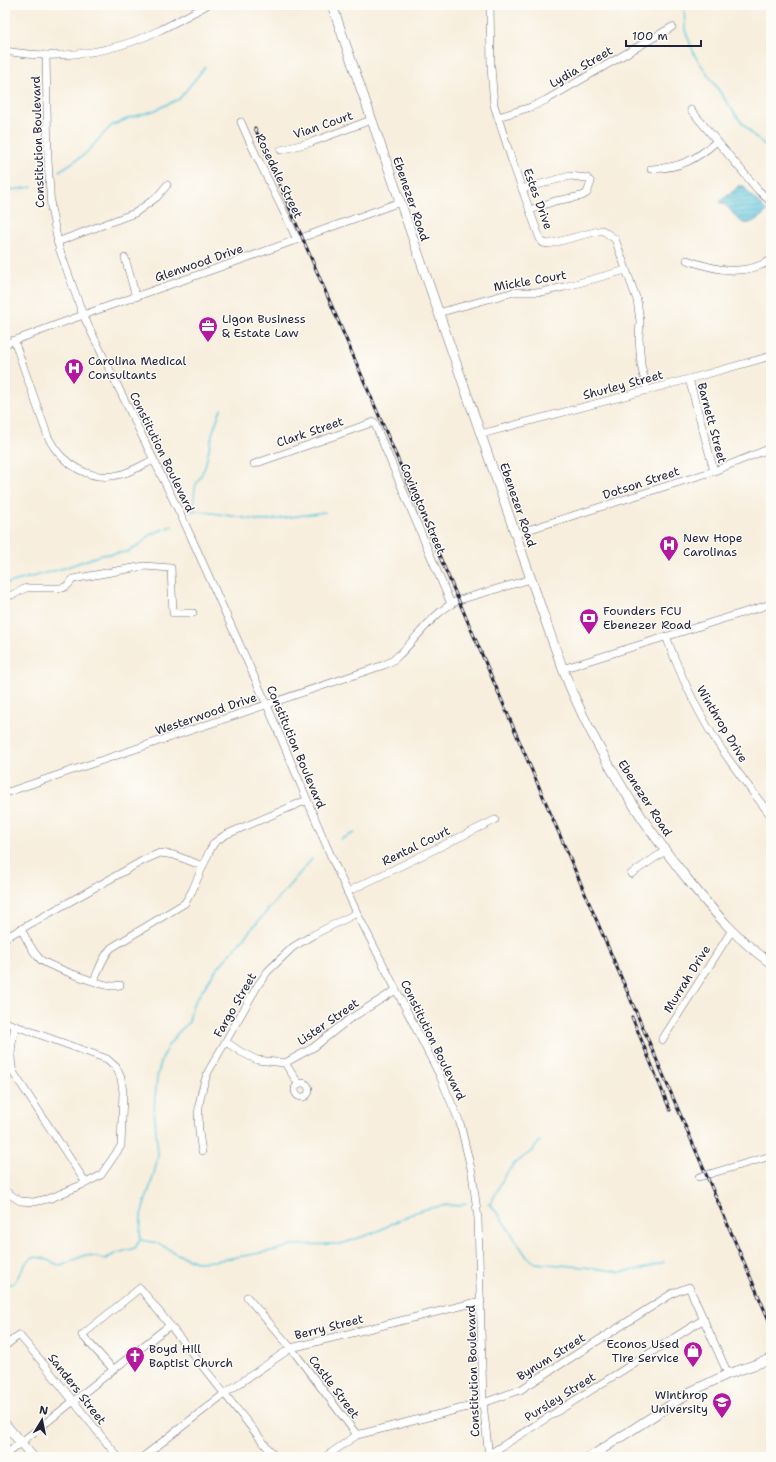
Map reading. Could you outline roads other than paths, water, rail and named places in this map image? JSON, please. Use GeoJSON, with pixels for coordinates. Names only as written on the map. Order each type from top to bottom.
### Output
{"type":"FeatureCollection","features":[{"type":"Feature","properties":{"kind":"main road","name":"Ebenezer Road"},"geometry":{"type":"LineString","coordinates":[[332,5],[562,668],[584,717],[603,754],[630,800],[665,851],[701,896],[740,939],[771,962]]}},
{"type":"Feature","properties":{"kind":"main road"},"geometry":{"type":"LineString","coordinates":[[590,1457],[692,1391],[728,1374],[771,1359]]}},
{"type":"Feature","properties":{"kind":"main road"},"geometry":{"type":"LineString","coordinates":[[5,1424],[33,1457]]}},
{"type":"Feature","properties":{"kind":"street","name":"Estes Drive"},"geometry":{"type":"LineString","coordinates":[[490,5],[494,105],[522,189],[543,243],[549,244],[561,242],[602,230],[615,239],[637,300],[640,321],[639,338],[641,365],[647,390]]}},
{"type":"Feature","properties":{"kind":"street"},"geometry":{"type":"LineString","coordinates":[[5,51],[27,55],[72,54],[90,52],[126,44],[158,32],[205,6]]}},
{"type":"Feature","properties":{"kind":"street","name":"Lydia Street"},"geometry":{"type":"LineString","coordinates":[[498,117],[531,107],[546,100],[672,27]]}},
{"type":"Feature","properties":{"kind":"street","name":"Constitution Boulevard"},"geometry":{"type":"LineString","coordinates":[[46,55],[48,188],[50,208],[57,242],[83,315],[187,528],[267,705],[356,913],[439,1074],[453,1105],[465,1142],[477,1199],[483,1403],[488,1456]]}},
{"type":"Feature","properties":{"kind":"street"},"geometry":{"type":"LineString","coordinates":[[691,110],[770,199]]}},
{"type":"Feature","properties":{"kind":"street","name":"Vian Court"},"geometry":{"type":"LineString","coordinates":[[281,150],[312,142],[371,120]]}},
{"type":"Feature","properties":{"kind":"street","name":"Rosedale Street"},"geometry":{"type":"LineString","coordinates":[[241,122],[252,149],[258,156],[266,177],[297,240]]}},
{"type":"Feature","properties":{"kind":"street"},"geometry":{"type":"LineString","coordinates":[[651,168],[676,166],[690,161],[717,141]]}},
{"type":"Feature","properties":{"kind":"street"},"geometry":{"type":"LineString","coordinates":[[522,189],[570,176],[587,178],[591,182],[587,193],[582,196],[555,201],[530,210]]}},
{"type":"Feature","properties":{"kind":"street"},"geometry":{"type":"LineString","coordinates":[[57,242],[135,213],[157,197],[167,185]]}},
{"type":"Feature","properties":{"kind":"street","name":"Glenwood Drive"},"geometry":{"type":"LineString","coordinates":[[5,344],[400,202]]}},
{"type":"Feature","properties":{"kind":"street"},"geometry":{"type":"LineString","coordinates":[[125,258],[136,297]]}},
{"type":"Feature","properties":{"kind":"street"},"geometry":{"type":"LineString","coordinates":[[687,260],[716,269],[733,271],[749,269],[765,264],[771,260]]}},
{"type":"Feature","properties":{"kind":"street","name":"Mickle Court"},"geometry":{"type":"LineString","coordinates":[[438,312],[514,292],[542,292],[626,270]]}},
{"type":"Feature","properties":{"kind":"street"},"geometry":{"type":"LineString","coordinates":[[14,340],[48,437],[64,460],[71,466],[96,476],[122,475],[153,460]]}},
{"type":"Feature","properties":{"kind":"street","name":"Shurley Street"},"geometry":{"type":"LineString","coordinates":[[481,434],[771,356]]}},
{"type":"Feature","properties":{"kind":"street","name":"Barnett Street"},"geometry":{"type":"LineString","coordinates":[[689,379],[714,472]]}},
{"type":"Feature","properties":{"kind":"street","name":"Clark Street"},"geometry":{"type":"LineString","coordinates":[[254,464],[374,422]]}},
{"type":"Feature","properties":{"kind":"street","name":"Covington Street"},"geometry":{"type":"LineString","coordinates":[[374,422],[451,604]]}},
{"type":"Feature","properties":{"kind":"street","name":"Dotson Street"},"geometry":{"type":"LineString","coordinates":[[515,534],[714,472],[771,448]]}},
{"type":"Feature","properties":{"kind":"street"},"geometry":{"type":"LineString","coordinates":[[5,597],[26,588],[63,588],[73,579],[137,567],[144,566],[171,568],[173,613],[192,613]]}},
{"type":"Feature","properties":{"kind":"street","name":"Westerwood Drive"},"geometry":{"type":"LineString","coordinates":[[5,793],[377,668],[392,661],[406,649],[440,613],[451,604],[459,600],[531,579]]}},
{"type":"Feature","properties":{"kind":"street"},"geometry":{"type":"LineString","coordinates":[[562,668],[771,604]]}},
{"type":"Feature","properties":{"kind":"street","name":"Winthrop Drive"},"geometry":{"type":"LineString","coordinates":[[666,636],[687,688],[714,737],[771,816]]}},
{"type":"Feature","properties":{"kind":"street"},"geometry":{"type":"LineString","coordinates":[[94,981],[100,964],[111,948],[185,903],[214,843],[225,834],[307,800]]}},
{"type":"Feature","properties":{"kind":"street","name":"Rental Court"},"geometry":{"type":"LineString","coordinates":[[347,892],[495,820]]}},
{"type":"Feature","properties":{"kind":"street"},"geometry":{"type":"LineString","coordinates":[[631,874],[665,851]]}},
{"type":"Feature","properties":{"kind":"street"},"geometry":{"type":"LineString","coordinates":[[5,938],[144,860],[160,853],[174,855],[203,866]]}},
{"type":"Feature","properties":{"kind":"street","name":"Fargo Street"},"geometry":{"type":"LineString","coordinates":[[202,1151],[198,1134],[198,1118],[202,1087],[208,1072],[258,985],[268,971],[293,947],[356,913]]}},
{"type":"Feature","properties":{"kind":"street"},"geometry":{"type":"LineString","coordinates":[[20,929],[32,950],[42,961],[94,981],[114,987],[120,985]]}},
{"type":"Feature","properties":{"kind":"street","name":"Murrah Drive"},"geometry":{"type":"LineString","coordinates":[[662,1040],[732,930]]}},
{"type":"Feature","properties":{"kind":"street","name":"Lister Street"},"geometry":{"type":"LineString","coordinates":[[285,1063],[314,1047],[353,1017],[396,990]]}},
{"type":"Feature","properties":{"kind":"street"},"geometry":{"type":"LineString","coordinates":[[5,1022],[107,1059],[116,1067],[121,1078],[123,1092],[121,1146],[101,1176],[51,1198],[34,1202],[20,1201],[10,1196],[5,1191]]}},
{"type":"Feature","properties":{"kind":"street"},"geometry":{"type":"LineString","coordinates":[[15,1026],[10,1063],[13,1072],[86,1183]]}},
{"type":"Feature","properties":{"kind":"street"},"geometry":{"type":"LineString","coordinates":[[226,1042],[257,1060],[285,1063],[298,1083]]}},
{"type":"Feature","properties":{"kind":"street"},"geometry":{"type":"LineString","coordinates":[[699,1177],[771,1156]]}},
{"type":"Feature","properties":{"kind":"street","name":"Bynum Street"},"geometry":{"type":"LineString","coordinates":[[325,1457],[357,1435],[483,1403],[520,1390],[673,1293],[689,1287],[704,1319]]}},
{"type":"Feature","properties":{"kind":"street"},"geometry":{"type":"LineString","coordinates":[[113,1370],[82,1335],[140,1288],[275,1457]]}},
{"type":"Feature","properties":{"kind":"street","name":"Castle Street"},"geometry":{"type":"LineString","coordinates":[[247,1297],[291,1348],[357,1435]]}},
{"type":"Feature","properties":{"kind":"street","name":"Berry Street"},"geometry":{"type":"LineString","coordinates":[[143,1457],[224,1394],[291,1348],[481,1301]]}},
{"type":"Feature","properties":{"kind":"street"},"geometry":{"type":"LineString","coordinates":[[704,1319],[728,1374]]}},
{"type":"Feature","properties":{"kind":"street","name":"Pursley Street"},"geometry":{"type":"LineString","coordinates":[[488,1456],[704,1319]]}},
{"type":"Feature","properties":{"kind":"street"},"geometry":{"type":"LineString","coordinates":[[5,1455],[170,1325]]}},
{"type":"Feature","properties":{"kind":"street","name":"Sanders Street"},"geometry":{"type":"LineString","coordinates":[[5,1346],[19,1335],[118,1457]]}},
{"type":"Feature","properties":{"kind":"water"},"geometry":{"type":"Polygon","coordinates":[[[738,186],[744,186],[767,211],[752,222],[742,222],[720,202],[738,186]]]}},
{"type":"Feature","properties":{"kind":"waterway"},"geometry":{"type":"LineString","coordinates":[[684,5],[685,30],[695,56],[738,118],[754,136],[771,150]]}},
{"type":"Feature","properties":{"kind":"waterway"},"geometry":{"type":"LineString","coordinates":[[59,171],[84,155],[111,126],[129,118],[153,111],[179,99],[205,67]]}},
{"type":"Feature","properties":{"kind":"waterway"},"geometry":{"type":"LineString","coordinates":[[5,191],[32,187]]}},
{"type":"Feature","properties":{"kind":"waterway"},"geometry":{"type":"LineString","coordinates":[[193,510],[195,487],[205,467],[213,431],[221,409]]}},
{"type":"Feature","properties":{"kind":"waterway"},"geometry":{"type":"LineString","coordinates":[[191,512],[193,510],[263,521],[325,512]]}},
{"type":"Feature","properties":{"kind":"waterway"},"geometry":{"type":"LineString","coordinates":[[5,584],[61,569],[101,555],[127,552],[142,543],[151,534],[172,526]]}},
{"type":"Feature","properties":{"kind":"waterway"},"geometry":{"type":"LineString","coordinates":[[341,839],[355,833]]}},
{"type":"Feature","properties":{"kind":"waterway"},"geometry":{"type":"LineString","coordinates":[[5,1286],[14,1283],[26,1263],[33,1257],[43,1258],[61,1266],[85,1255],[105,1259],[117,1253],[135,1248],[140,1240],[141,1215],[154,1174],[158,1155],[154,1109],[157,1077],[167,1047],[189,1022],[192,1006],[216,970],[312,859]]}},
{"type":"Feature","properties":{"kind":"waterway"},"geometry":{"type":"LineString","coordinates":[[490,1205],[505,1175],[515,1163],[532,1151],[540,1141]]}},
{"type":"Feature","properties":{"kind":"waterway"},"geometry":{"type":"LineString","coordinates":[[141,1240],[158,1243],[175,1253],[196,1262],[215,1261],[277,1250],[292,1245],[341,1244],[376,1232],[413,1213],[448,1205],[460,1206],[466,1203]]}},
{"type":"Feature","properties":{"kind":"waterway"},"geometry":{"type":"LineString","coordinates":[[488,1203],[499,1215],[527,1257],[535,1263],[621,1272],[642,1269],[664,1262]]}},
{"type":"Feature","properties":{"kind":"railway"},"geometry":{"type":"LineString","coordinates":[[255,128],[771,1325]]}},
{"type":"Feature","properties":{"kind":"railway"},"geometry":{"type":"LineString","coordinates":[[632,1017],[670,1110]]}},
{"type":"Feature","properties":{"kind":"place","name":"Ligon Business & Estate Law"},"geometry":{"type":"Point","coordinates":[208,343]}},
{"type":"Feature","properties":{"kind":"place","name":"Carolina Medical Consultants"},"geometry":{"type":"Point","coordinates":[74,385]}},
{"type":"Feature","properties":{"kind":"place","name":"New Hope Carolinas"},"geometry":{"type":"Point","coordinates":[669,562]}},
{"type":"Feature","properties":{"kind":"place","name":"Founders FCU Ebenezer Road"},"geometry":{"type":"Point","coordinates":[589,635]}},
{"type":"Feature","properties":{"kind":"place","name":"Econos Used Tire Service"},"geometry":{"type":"Point","coordinates":[693,1368]}},
{"type":"Feature","properties":{"kind":"place","name":"Boyd Hill Baptist Church"},"geometry":{"type":"Point","coordinates":[135,1373]}},
{"type":"Feature","properties":{"kind":"place","name":"Winthrop University"},"geometry":{"type":"Point","coordinates":[722,1419]}}]}
